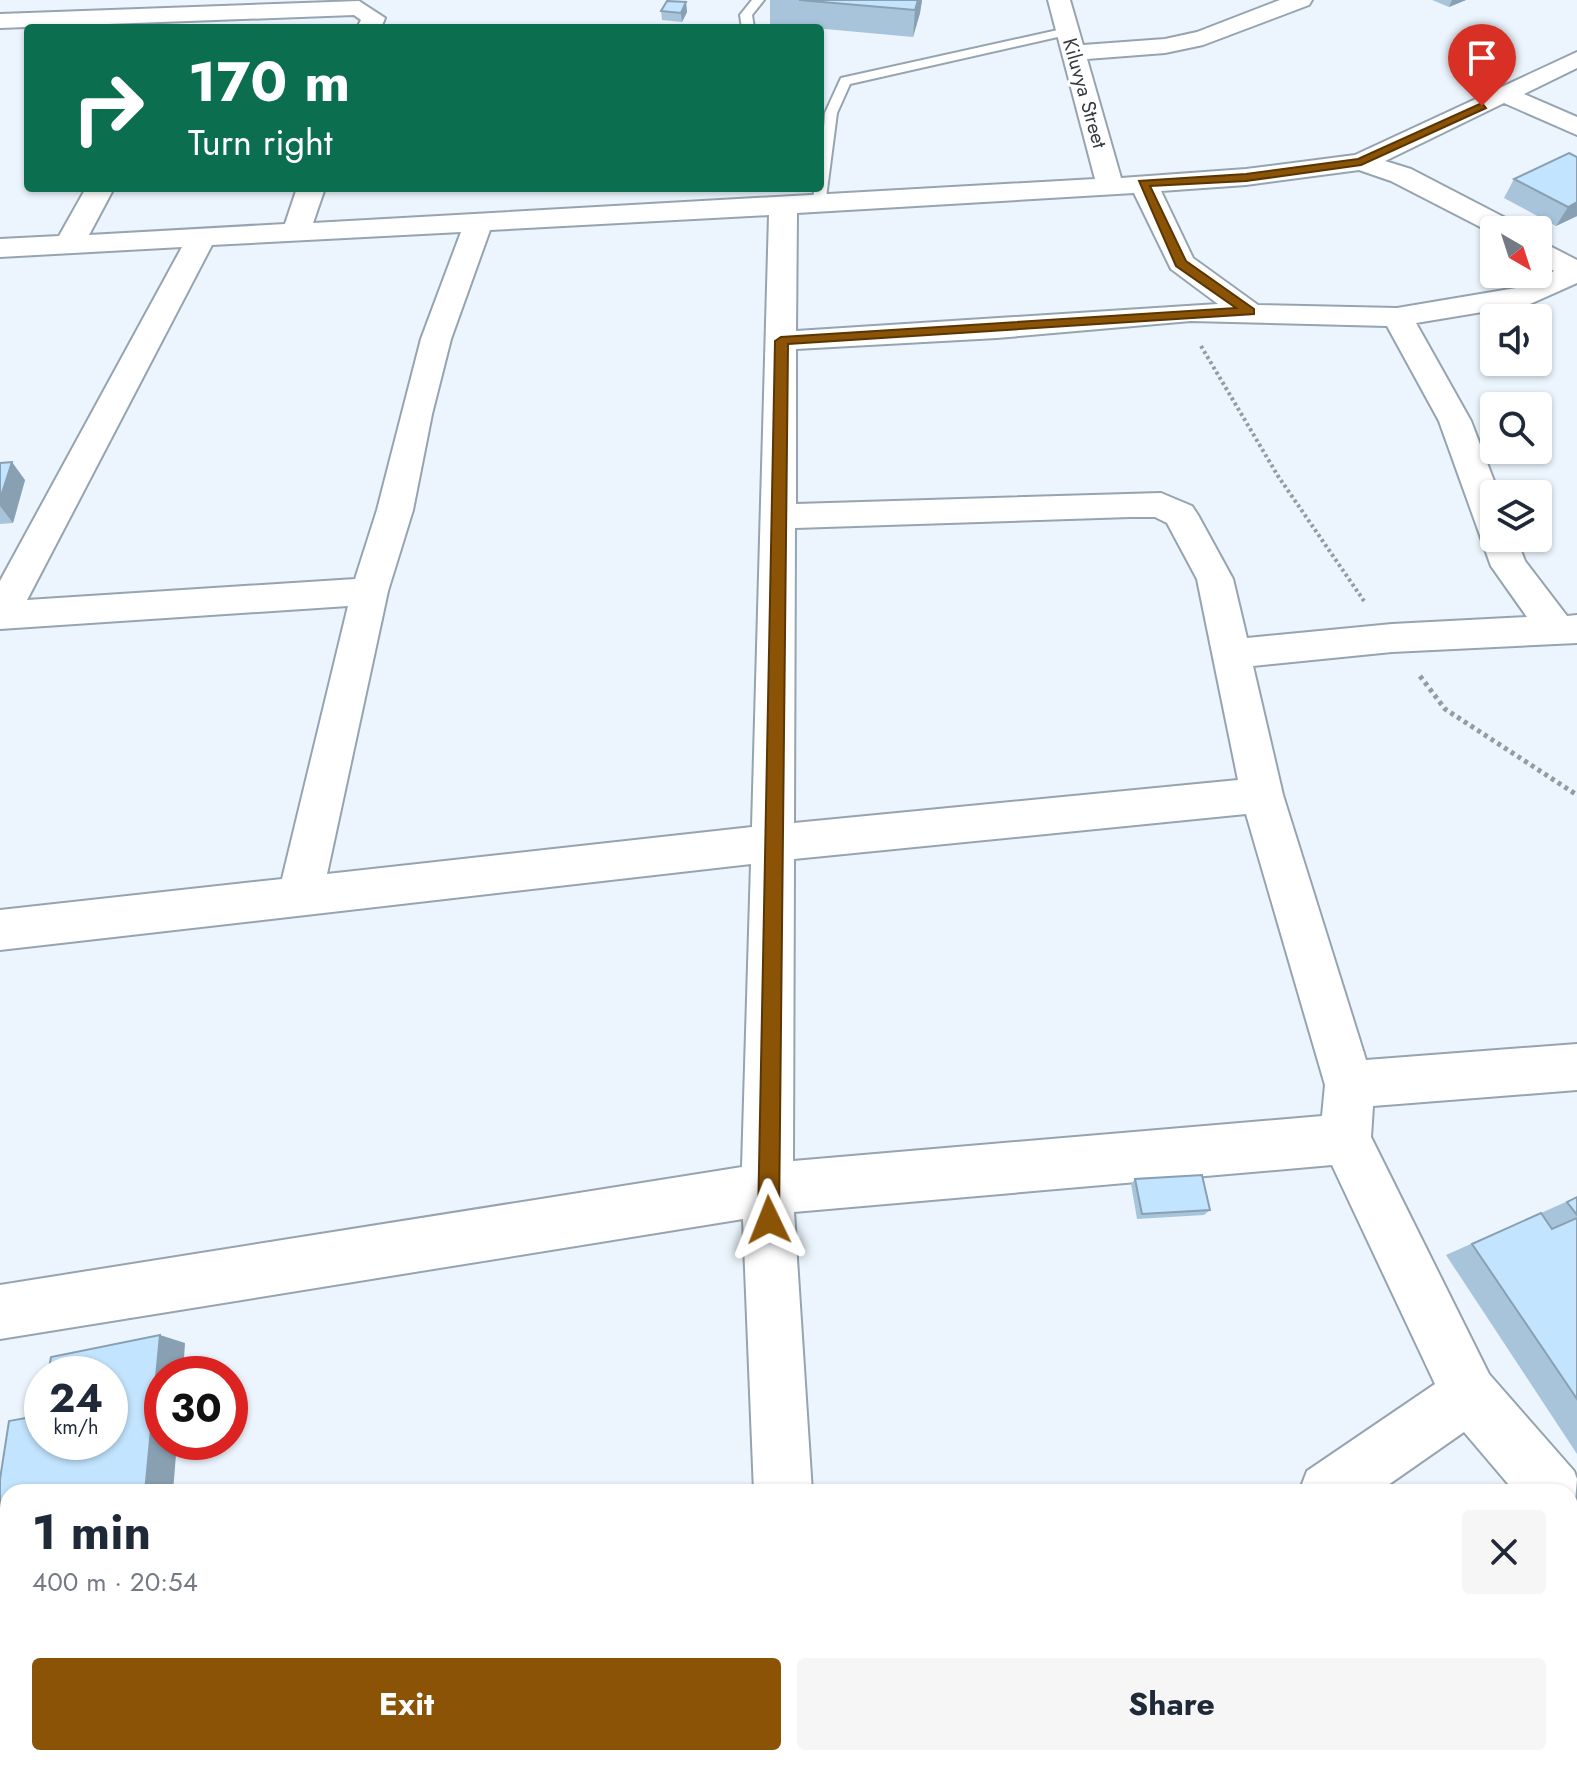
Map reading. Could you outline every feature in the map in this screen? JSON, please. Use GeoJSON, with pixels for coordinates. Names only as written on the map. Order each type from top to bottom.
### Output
{"type":"FeatureCollection","features":[{"type":"Feature","properties":{"kind":"street","name":"Kiluvya Street"},"geometry":{"type":"LineString","coordinates":[[1059,0],[1110,185]]}},
{"type":"Feature","properties":{"kind":"street"},"geometry":{"type":"LineString","coordinates":[[1071,42],[1165,46],[1203,38],[1301,0]]}},
{"type":"Feature","properties":{"kind":"street"},"geometry":{"type":"LineString","coordinates":[[0,21],[359,8],[373,18],[371,24]]}},
{"type":"Feature","properties":{"kind":"street"},"geometry":{"type":"LineString","coordinates":[[0,248],[800,206],[1246,177],[1361,162],[1577,59]]}},
{"type":"Feature","properties":{"kind":"street"},"geometry":{"type":"LineString","coordinates":[[1506,95],[1577,127]]}},
{"type":"Feature","properties":{"kind":"street"},"geometry":{"type":"LineString","coordinates":[[1361,162],[1401,175],[1480,216]]}},
{"type":"Feature","properties":{"kind":"street"},"geometry":{"type":"LineString","coordinates":[[1143,183],[1181,263],[1249,312]]}},
{"type":"Feature","properties":{"kind":"street"},"geometry":{"type":"LineString","coordinates":[[70,243],[98,192]]}},
{"type":"Feature","properties":{"kind":"street"},"geometry":{"type":"LineString","coordinates":[[296,232],[310,192]]}},
{"type":"Feature","properties":{"kind":"street"},"geometry":{"type":"LineString","coordinates":[[783,1484],[767,1189],[781,341],[800,206]]}},
{"type":"Feature","properties":{"kind":"street"},"geometry":{"type":"LineString","coordinates":[[301,894],[370,591],[395,510],[436,339],[461,278],[479,221]]}},
{"type":"Feature","properties":{"kind":"street"},"geometry":{"type":"LineString","coordinates":[[202,237],[0,615],[370,591]]}},
{"type":"Feature","properties":{"kind":"street"},"geometry":{"type":"LineString","coordinates":[[781,341],[997,329],[1191,312],[1397,317],[1530,295],[1555,286],[1576,273],[1552,258]]}},
{"type":"Feature","properties":{"kind":"street"},"geometry":{"type":"LineString","coordinates":[[1397,317],[1455,421],[1480,488]]}},
{"type":"Feature","properties":{"kind":"street"},"geometry":{"type":"LineString","coordinates":[[778,517],[1161,505],[1180,515],[1215,579],[1262,795],[1349,1085],[1346,1139],[1469,1394],[1546,1484]]}},
{"type":"Feature","properties":{"kind":"street"},"geometry":{"type":"LineString","coordinates":[[1504,552],[1509,566],[1567,629]]}},
{"type":"Feature","properties":{"kind":"street"},"geometry":{"type":"LineString","coordinates":[[1230,654],[1392,638],[1567,629]]}},
{"type":"Feature","properties":{"kind":"street"},"geometry":{"type":"LineString","coordinates":[[0,930],[773,843],[1262,795]]}},
{"type":"Feature","properties":{"kind":"street"},"geometry":{"type":"LineString","coordinates":[[1349,1085],[1577,1067]]}},
{"type":"Feature","properties":{"kind":"street"},"geometry":{"type":"LineString","coordinates":[[0,1312],[767,1189],[1346,1139]]}},
{"type":"Feature","properties":{"kind":"street"},"geometry":{"type":"LineString","coordinates":[[1340,1484],[1469,1394]]}},
{"type":"Feature","properties":{"kind":"lane"},"geometry":{"type":"LineString","coordinates":[[747,24],[746,15],[758,0]]}},
{"type":"Feature","properties":{"kind":"lane"},"geometry":{"type":"LineString","coordinates":[[824,134],[836,89],[852,77],[1071,42]]}},
{"type":"Feature","properties":{"kind":"lane"},"geometry":{"type":"LineString","coordinates":[[800,206],[805,192]]}},
{"type":"Feature","properties":{"kind":"path"},"geometry":{"type":"LineString","coordinates":[[1191,312],[1190,321],[1198,340],[1244,424],[1308,526],[1445,709],[1577,795]]}},
{"type":"Feature","properties":{"kind":"building"},"geometry":{"type":"Polygon","coordinates":[[[799,0],[918,0],[915,10],[799,0]]]}},
{"type":"Feature","properties":{"kind":"building"},"geometry":{"type":"Polygon","coordinates":[[[667,1],[686,2],[681,13],[661,11],[667,1]]]}},
{"type":"Feature","properties":{"kind":"building"},"geometry":{"type":"Polygon","coordinates":[[[1569,153],[1577,157],[1577,202],[1568,207],[1514,179],[1569,153]]]}},
{"type":"Feature","properties":{"kind":"building"},"geometry":{"type":"Polygon","coordinates":[[[12,462],[0,499],[0,463],[12,462]]]}},
{"type":"Feature","properties":{"kind":"building"},"geometry":{"type":"Polygon","coordinates":[[[1202,1175],[1210,1210],[1142,1214],[1135,1179],[1202,1175]]]}},
{"type":"Feature","properties":{"kind":"building"},"geometry":{"type":"Polygon","coordinates":[[[1577,1197],[1577,1215],[1567,1202],[1577,1197]]]}},
{"type":"Feature","properties":{"kind":"building"},"geometry":{"type":"Polygon","coordinates":[[[1541,1213],[1552,1229],[1577,1218],[1577,1399],[1472,1244],[1541,1213]]]}},
{"type":"Feature","properties":{"kind":"building"},"geometry":{"type":"Polygon","coordinates":[[[160,1335],[158,1356],[144,1356],[144,1460],[148,1460],[146,1484],[0,1484],[9,1421],[24,1418],[24,1460],[128,1460],[128,1356],[56,1356],[160,1335]]]}},
{"type":"Feature","properties":{"kind":"route"},"geometry":{"type":"LineString","coordinates":[[769,1220],[767,1189],[781,341],[997,329],[1191,312],[1249,312],[1181,263],[1143,183],[1246,177],[1361,162],[1482,106]]}}]}
